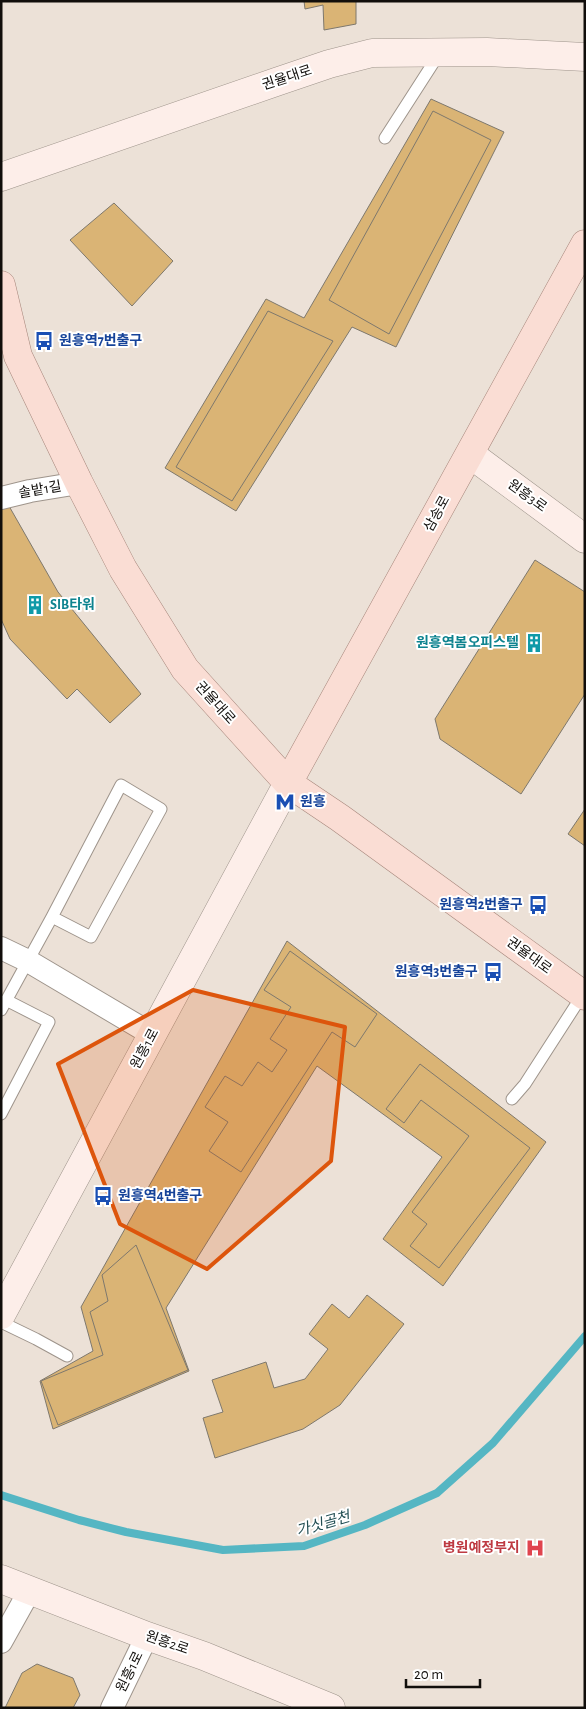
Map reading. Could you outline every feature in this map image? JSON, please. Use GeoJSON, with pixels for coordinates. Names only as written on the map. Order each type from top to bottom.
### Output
{"type":"FeatureCollection","features":[{"type":"Feature","properties":{"kind":"main road","name":"삼송로"},"geometry":{"type":"LineString","coordinates":[[288,783],[585,244]]}},
{"type":"Feature","properties":{"kind":"main road","name":"권율대로"},"geometry":{"type":"LineString","coordinates":[[1,285],[18,356],[79,484],[123,569],[185,669],[288,783],[340,818],[584,995]]}},
{"type":"Feature","properties":{"kind":"street","name":"권율대로"},"geometry":{"type":"LineString","coordinates":[[1,177],[329,64],[372,53],[486,52],[585,57]]}},
{"type":"Feature","properties":{"kind":"street","name":"원흥3로"},"geometry":{"type":"LineString","coordinates":[[470,454],[585,539]]}},
{"type":"Feature","properties":{"kind":"street","name":"솔밭1길"},"geometry":{"type":"LineString","coordinates":[[1,498],[30,491],[79,484]]}},
{"type":"Feature","properties":{"kind":"street","name":"원흥1로"},"geometry":{"type":"LineString","coordinates":[[1,1315],[288,783]]}},
{"type":"Feature","properties":{"kind":"street"},"geometry":{"type":"LineString","coordinates":[[1,948],[28,961],[153,1035]]}},
{"type":"Feature","properties":{"kind":"street","name":"원흥2로"},"geometry":{"type":"LineString","coordinates":[[1,1579],[147,1636],[204,1656],[331,1708]]}},
{"type":"Feature","properties":{"kind":"street"},"geometry":{"type":"LineString","coordinates":[[1,1642],[30,1590]]}},
{"type":"Feature","properties":{"kind":"street","name":"원흥1로"},"geometry":{"type":"LineString","coordinates":[[112,1708],[147,1636]]}},
{"type":"Feature","properties":{"kind":"lane"},"geometry":{"type":"LineString","coordinates":[[384,138],[440,52]]}},
{"type":"Feature","properties":{"kind":"lane"},"geometry":{"type":"LineString","coordinates":[[1,1114],[49,1022],[4,1005],[121,785],[161,809],[91,937],[52,917]]}},
{"type":"Feature","properties":{"kind":"lane"},"geometry":{"type":"LineString","coordinates":[[512,1099],[584,995]]}},
{"type":"Feature","properties":{"kind":"lane"},"geometry":{"type":"LineString","coordinates":[[1,1322],[67,1356]]}},
{"type":"Feature","properties":{"kind":"highlighted area"},"geometry":{"type":"Polygon","coordinates":[[[193,990],[345,1027],[331,1161],[207,1269],[120,1224],[58,1064],[193,990]]]}},
{"type":"Feature","properties":{"kind":"building"},"geometry":{"type":"Polygon","coordinates":[[[304,1],[356,1],[356,24],[324,30],[323,5],[305,9],[304,1]]]}},
{"type":"Feature","properties":{"kind":"building"},"geometry":{"type":"Polygon","coordinates":[[[431,99],[504,132],[396,347],[352,327],[236,511],[165,468],[266,299],[304,318],[431,99]]]}},
{"type":"Feature","properties":{"kind":"building"},"geometry":{"type":"Polygon","coordinates":[[[433,111],[491,140],[389,334],[329,300],[433,111]]]}},
{"type":"Feature","properties":{"kind":"building"},"geometry":{"type":"Polygon","coordinates":[[[114,203],[173,261],[132,306],[70,240],[114,203]]]}},
{"type":"Feature","properties":{"kind":"building"},"geometry":{"type":"Polygon","coordinates":[[[268,311],[333,341],[232,501],[176,467],[268,311]]]}},
{"type":"Feature","properties":{"kind":"building","name":"SIB타워"},"geometry":{"type":"Polygon","coordinates":[[[9,506],[58,592],[141,694],[110,723],[77,689],[67,699],[10,639],[1,619],[1,509],[9,506]]]}},
{"type":"Feature","properties":{"kind":"building","name":"원흥역봄오피스텔"},"geometry":{"type":"Polygon","coordinates":[[[535,560],[585,592],[585,694],[521,794],[440,739],[435,719],[535,560]]]}},
{"type":"Feature","properties":{"kind":"building"},"geometry":{"type":"Polygon","coordinates":[[[585,809],[585,846],[568,834],[585,809]]]}},
{"type":"Feature","properties":{"kind":"building"},"geometry":{"type":"Polygon","coordinates":[[[287,941],[546,1142],[443,1286],[383,1239],[442,1157],[317,1066],[166,1308],[189,1371],[53,1429],[40,1381],[93,1351],[81,1307],[287,941]]]}},
{"type":"Feature","properties":{"kind":"building"},"geometry":{"type":"Polygon","coordinates":[[[290,951],[377,1014],[355,1047],[332,1032],[241,1172],[209,1151],[228,1122],[205,1107],[225,1076],[242,1086],[258,1062],[272,1072],[287,1050],[270,1039],[291,1007],[264,990],[290,951]]]}},
{"type":"Feature","properties":{"kind":"building"},"geometry":{"type":"Polygon","coordinates":[[[420,1064],[530,1148],[439,1268],[410,1246],[427,1224],[412,1212],[469,1136],[421,1100],[404,1123],[386,1109],[420,1064]]]}},
{"type":"Feature","properties":{"kind":"building"},"geometry":{"type":"Polygon","coordinates":[[[136,1245],[188,1370],[58,1425],[41,1381],[103,1355],[90,1312],[108,1301],[102,1275],[136,1245]]]}},
{"type":"Feature","properties":{"kind":"building"},"geometry":{"type":"Polygon","coordinates":[[[367,1295],[404,1324],[340,1405],[303,1429],[215,1458],[203,1418],[223,1412],[212,1380],[266,1362],[274,1388],[305,1379],[328,1349],[309,1334],[332,1304],[349,1318],[367,1295]]]}},
{"type":"Feature","properties":{"kind":"building"},"geometry":{"type":"Polygon","coordinates":[[[37,1664],[73,1678],[80,1695],[73,1708],[5,1708],[22,1673],[37,1664]]]}},
{"type":"Feature","properties":{"kind":"waterway","name":"가싯골천"},"geometry":{"type":"LineString","coordinates":[[1,1495],[79,1520],[126,1532],[223,1550],[304,1546],[365,1525],[437,1493],[493,1443],[585,1336]]}},
{"type":"Feature","properties":{"kind":"place","name":"원흥역7번출구"},"geometry":{"type":"Point","coordinates":[44,341]}},
{"type":"Feature","properties":{"kind":"place","name":"SIB타워"},"geometry":{"type":"Point","coordinates":[35,605]}},
{"type":"Feature","properties":{"kind":"place","name":"원흥역봄오피스텔"},"geometry":{"type":"Point","coordinates":[534,643]}},
{"type":"Feature","properties":{"kind":"place","name":"원흥"},"geometry":{"type":"Point","coordinates":[285,802]}},
{"type":"Feature","properties":{"kind":"place","name":"원흥역2번출구"},"geometry":{"type":"Point","coordinates":[538,905]}},
{"type":"Feature","properties":{"kind":"place","name":"원흥역3번출구"},"geometry":{"type":"Point","coordinates":[493,972]}},
{"type":"Feature","properties":{"kind":"place","name":"원흥역4번출구"},"geometry":{"type":"Point","coordinates":[103,1196]}},
{"type":"Feature","properties":{"kind":"place","name":"병원예정부지"},"geometry":{"type":"Point","coordinates":[535,1548]}}]}
